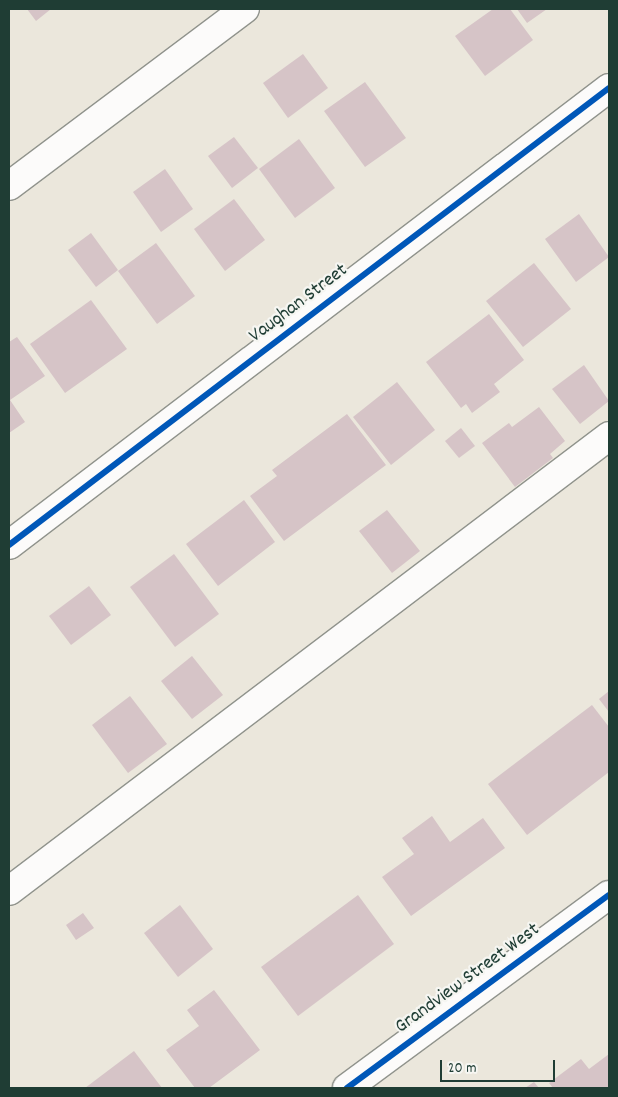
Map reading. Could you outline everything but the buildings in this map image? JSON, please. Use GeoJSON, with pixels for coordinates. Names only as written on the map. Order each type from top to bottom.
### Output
{"type":"FeatureCollection","features":[{"type":"Feature","properties":{"kind":"street"},"geometry":{"type":"LineString","coordinates":[[9,186],[245,9]]}},
{"type":"Feature","properties":{"kind":"street","name":"Vaughan Street"},"geometry":{"type":"LineString","coordinates":[[9,545],[609,88]]}},
{"type":"Feature","properties":{"kind":"street"},"geometry":{"type":"LineString","coordinates":[[9,891],[609,436]]}},
{"type":"Feature","properties":{"kind":"street","name":"Grandview Street West"},"geometry":{"type":"LineString","coordinates":[[347,1088],[609,895]]}},
{"type":"Feature","properties":{"kind":"cycle path"},"geometry":{"type":"LineString","coordinates":[[9,545],[609,88]]}},
{"type":"Feature","properties":{"kind":"cycle path"},"geometry":{"type":"LineString","coordinates":[[347,1088],[609,895]]}}]}
